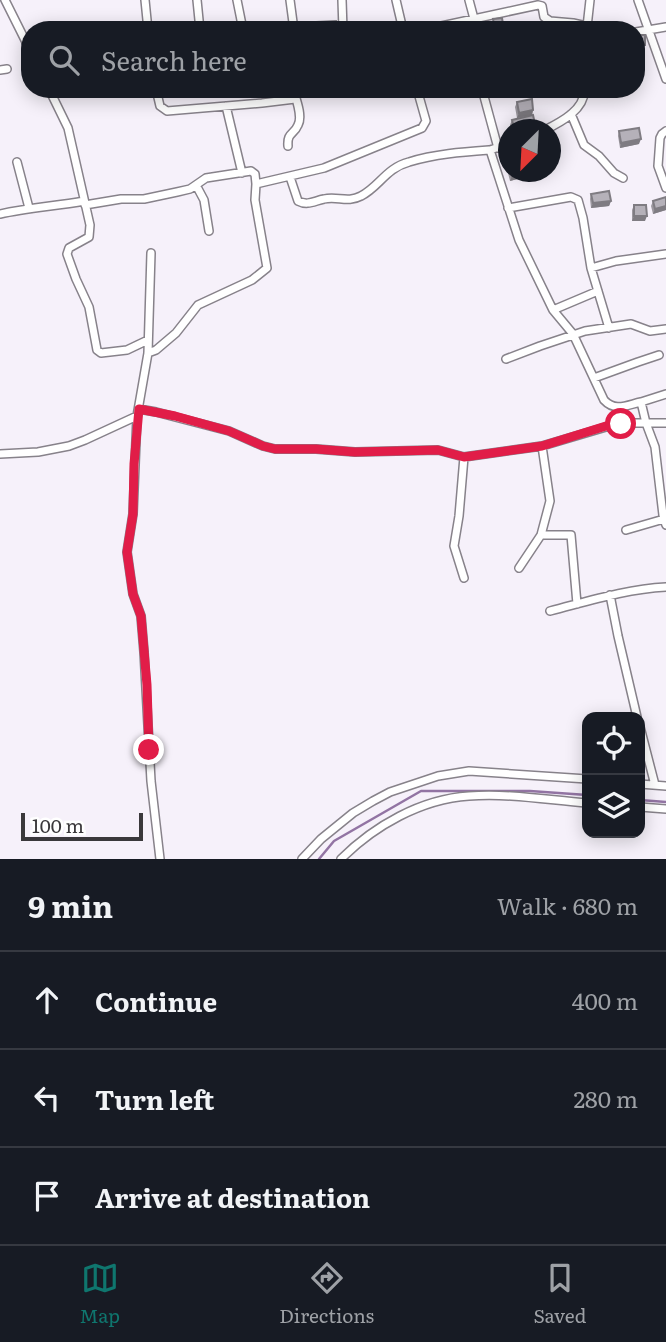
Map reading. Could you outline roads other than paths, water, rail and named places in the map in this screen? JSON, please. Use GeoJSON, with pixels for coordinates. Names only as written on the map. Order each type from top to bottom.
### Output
{"type":"FeatureCollection","features":[{"type":"Feature","properties":{"kind":"street"},"geometry":{"type":"LineString","coordinates":[[5,0],[21,32]]}},
{"type":"Feature","properties":{"kind":"street"},"geometry":{"type":"LineString","coordinates":[[145,0],[147,21]]}},
{"type":"Feature","properties":{"kind":"street"},"geometry":{"type":"LineString","coordinates":[[197,0],[199,21]]}},
{"type":"Feature","properties":{"kind":"street"},"geometry":{"type":"LineString","coordinates":[[237,0],[241,21]]}},
{"type":"Feature","properties":{"kind":"street"},"geometry":{"type":"LineString","coordinates":[[290,0],[293,21]]}},
{"type":"Feature","properties":{"kind":"street"},"geometry":{"type":"LineString","coordinates":[[342,0],[343,21]]}},
{"type":"Feature","properties":{"kind":"street"},"geometry":{"type":"LineString","coordinates":[[396,0],[400,21]]}},
{"type":"Feature","properties":{"kind":"street"},"geometry":{"type":"LineString","coordinates":[[469,0],[474,19]]}},
{"type":"Feature","properties":{"kind":"street"},"geometry":{"type":"LineString","coordinates":[[586,21],[590,0]]}},
{"type":"Feature","properties":{"kind":"street"},"geometry":{"type":"LineString","coordinates":[[638,0],[645,21]]}},
{"type":"Feature","properties":{"kind":"street"},"geometry":{"type":"LineString","coordinates":[[465,21],[538,5],[542,6],[544,17],[550,21]]}},
{"type":"Feature","properties":{"kind":"street"},"geometry":{"type":"LineString","coordinates":[[645,23],[666,79]]}},
{"type":"Feature","properties":{"kind":"street"},"geometry":{"type":"LineString","coordinates":[[647,29],[666,27]]}},
{"type":"Feature","properties":{"kind":"street"},"geometry":{"type":"LineString","coordinates":[[53,98],[68,128],[85,203],[90,234],[88,239],[68,249],[67,254],[89,307],[97,350],[101,353],[123,351],[148,340]]}},
{"type":"Feature","properties":{"kind":"street"},"geometry":{"type":"LineString","coordinates":[[158,98],[160,106],[167,111],[295,99],[300,122],[290,135],[288,146]]}},
{"type":"Feature","properties":{"kind":"street"},"geometry":{"type":"LineString","coordinates":[[256,184],[335,164],[422,128],[426,121],[420,98]]}},
{"type":"Feature","properties":{"kind":"street"},"geometry":{"type":"LineString","coordinates":[[484,98],[508,208],[519,240],[553,310],[573,334],[604,400],[611,407],[619,407],[666,394]]}},
{"type":"Feature","properties":{"kind":"street"},"geometry":{"type":"LineString","coordinates":[[561,120],[571,114],[583,98]]}},
{"type":"Feature","properties":{"kind":"street"},"geometry":{"type":"LineString","coordinates":[[226,106],[242,173]]}},
{"type":"Feature","properties":{"kind":"street"},"geometry":{"type":"LineString","coordinates":[[571,114],[584,145],[623,178]]}},
{"type":"Feature","properties":{"kind":"street"},"geometry":{"type":"LineString","coordinates":[[666,131],[660,138],[658,166],[666,188]]}},
{"type":"Feature","properties":{"kind":"street"},"geometry":{"type":"LineString","coordinates":[[290,177],[298,201],[302,203],[328,198],[347,200],[364,195],[396,167],[408,162],[498,148]]}},
{"type":"Feature","properties":{"kind":"street"},"geometry":{"type":"LineString","coordinates":[[17,162],[29,208]]}},
{"type":"Feature","properties":{"kind":"street"},"geometry":{"type":"LineString","coordinates":[[0,214],[29,208],[144,199],[190,189],[206,178],[253,172],[266,269],[252,280],[198,305],[176,333],[156,351],[148,354]]}},
{"type":"Feature","properties":{"kind":"street"},"geometry":{"type":"LineString","coordinates":[[196,185],[204,200],[209,231]]}},
{"type":"Feature","properties":{"kind":"street"},"geometry":{"type":"LineString","coordinates":[[508,208],[571,197],[578,200],[591,268],[609,328]]}},
{"type":"Feature","properties":{"kind":"street"},"geometry":{"type":"LineString","coordinates":[[151,253],[148,354],[138,413],[133,514],[127,552],[133,594],[141,616],[147,685],[150,781],[160,859]]}},
{"type":"Feature","properties":{"kind":"street"},"geometry":{"type":"LineString","coordinates":[[591,268],[616,261],[666,254]]}},
{"type":"Feature","properties":{"kind":"street"},"geometry":{"type":"LineString","coordinates":[[553,310],[598,291]]}},
{"type":"Feature","properties":{"kind":"street"},"geometry":{"type":"LineString","coordinates":[[506,359],[573,334],[631,324],[650,331],[666,329]]}},
{"type":"Feature","properties":{"kind":"street"},"geometry":{"type":"LineString","coordinates":[[594,378],[659,355]]}},
{"type":"Feature","properties":{"kind":"street"},"geometry":{"type":"LineString","coordinates":[[626,530],[665,521],[655,447],[641,402]]}},
{"type":"Feature","properties":{"kind":"street"},"geometry":{"type":"LineString","coordinates":[[0,454],[38,452],[69,446],[138,413],[175,416],[229,431],[275,449],[355,452],[438,450],[464,457],[542,446],[606,426],[666,423]]}},
{"type":"Feature","properties":{"kind":"street"},"geometry":{"type":"LineString","coordinates":[[519,568],[541,535],[550,501],[542,446]]}},
{"type":"Feature","properties":{"kind":"street"},"geometry":{"type":"LineString","coordinates":[[464,457],[454,546],[464,578]]}},
{"type":"Feature","properties":{"kind":"street"},"geometry":{"type":"LineString","coordinates":[[541,535],[571,535],[577,604]]}},
{"type":"Feature","properties":{"kind":"street"},"geometry":{"type":"LineString","coordinates":[[551,611],[610,595],[666,587]]}},
{"type":"Feature","properties":{"kind":"street"},"geometry":{"type":"LineString","coordinates":[[610,595],[636,712]]}},
{"type":"Feature","properties":{"kind":"street"},"geometry":{"type":"LineString","coordinates":[[645,746],[655,785]]}},
{"type":"Feature","properties":{"kind":"street"},"geometry":{"type":"LineString","coordinates":[[302,859],[321,839],[373,801],[390,792],[438,776],[469,771],[582,779]]}},
{"type":"Feature","properties":{"kind":"street"},"geometry":{"type":"LineString","coordinates":[[645,784],[666,786]]}},
{"type":"Feature","properties":{"kind":"street"},"geometry":{"type":"LineString","coordinates":[[341,859],[374,830],[430,803],[487,795],[582,803]]}},
{"type":"Feature","properties":{"kind":"street"},"geometry":{"type":"LineString","coordinates":[[645,807],[666,809]]}},
{"type":"Feature","properties":{"kind":"waterway"},"geometry":{"type":"LineString","coordinates":[[319,859],[334,841],[421,791],[530,791],[582,795]]}},
{"type":"Feature","properties":{"kind":"waterway"},"geometry":{"type":"LineString","coordinates":[[645,800],[666,802]]}}]}
